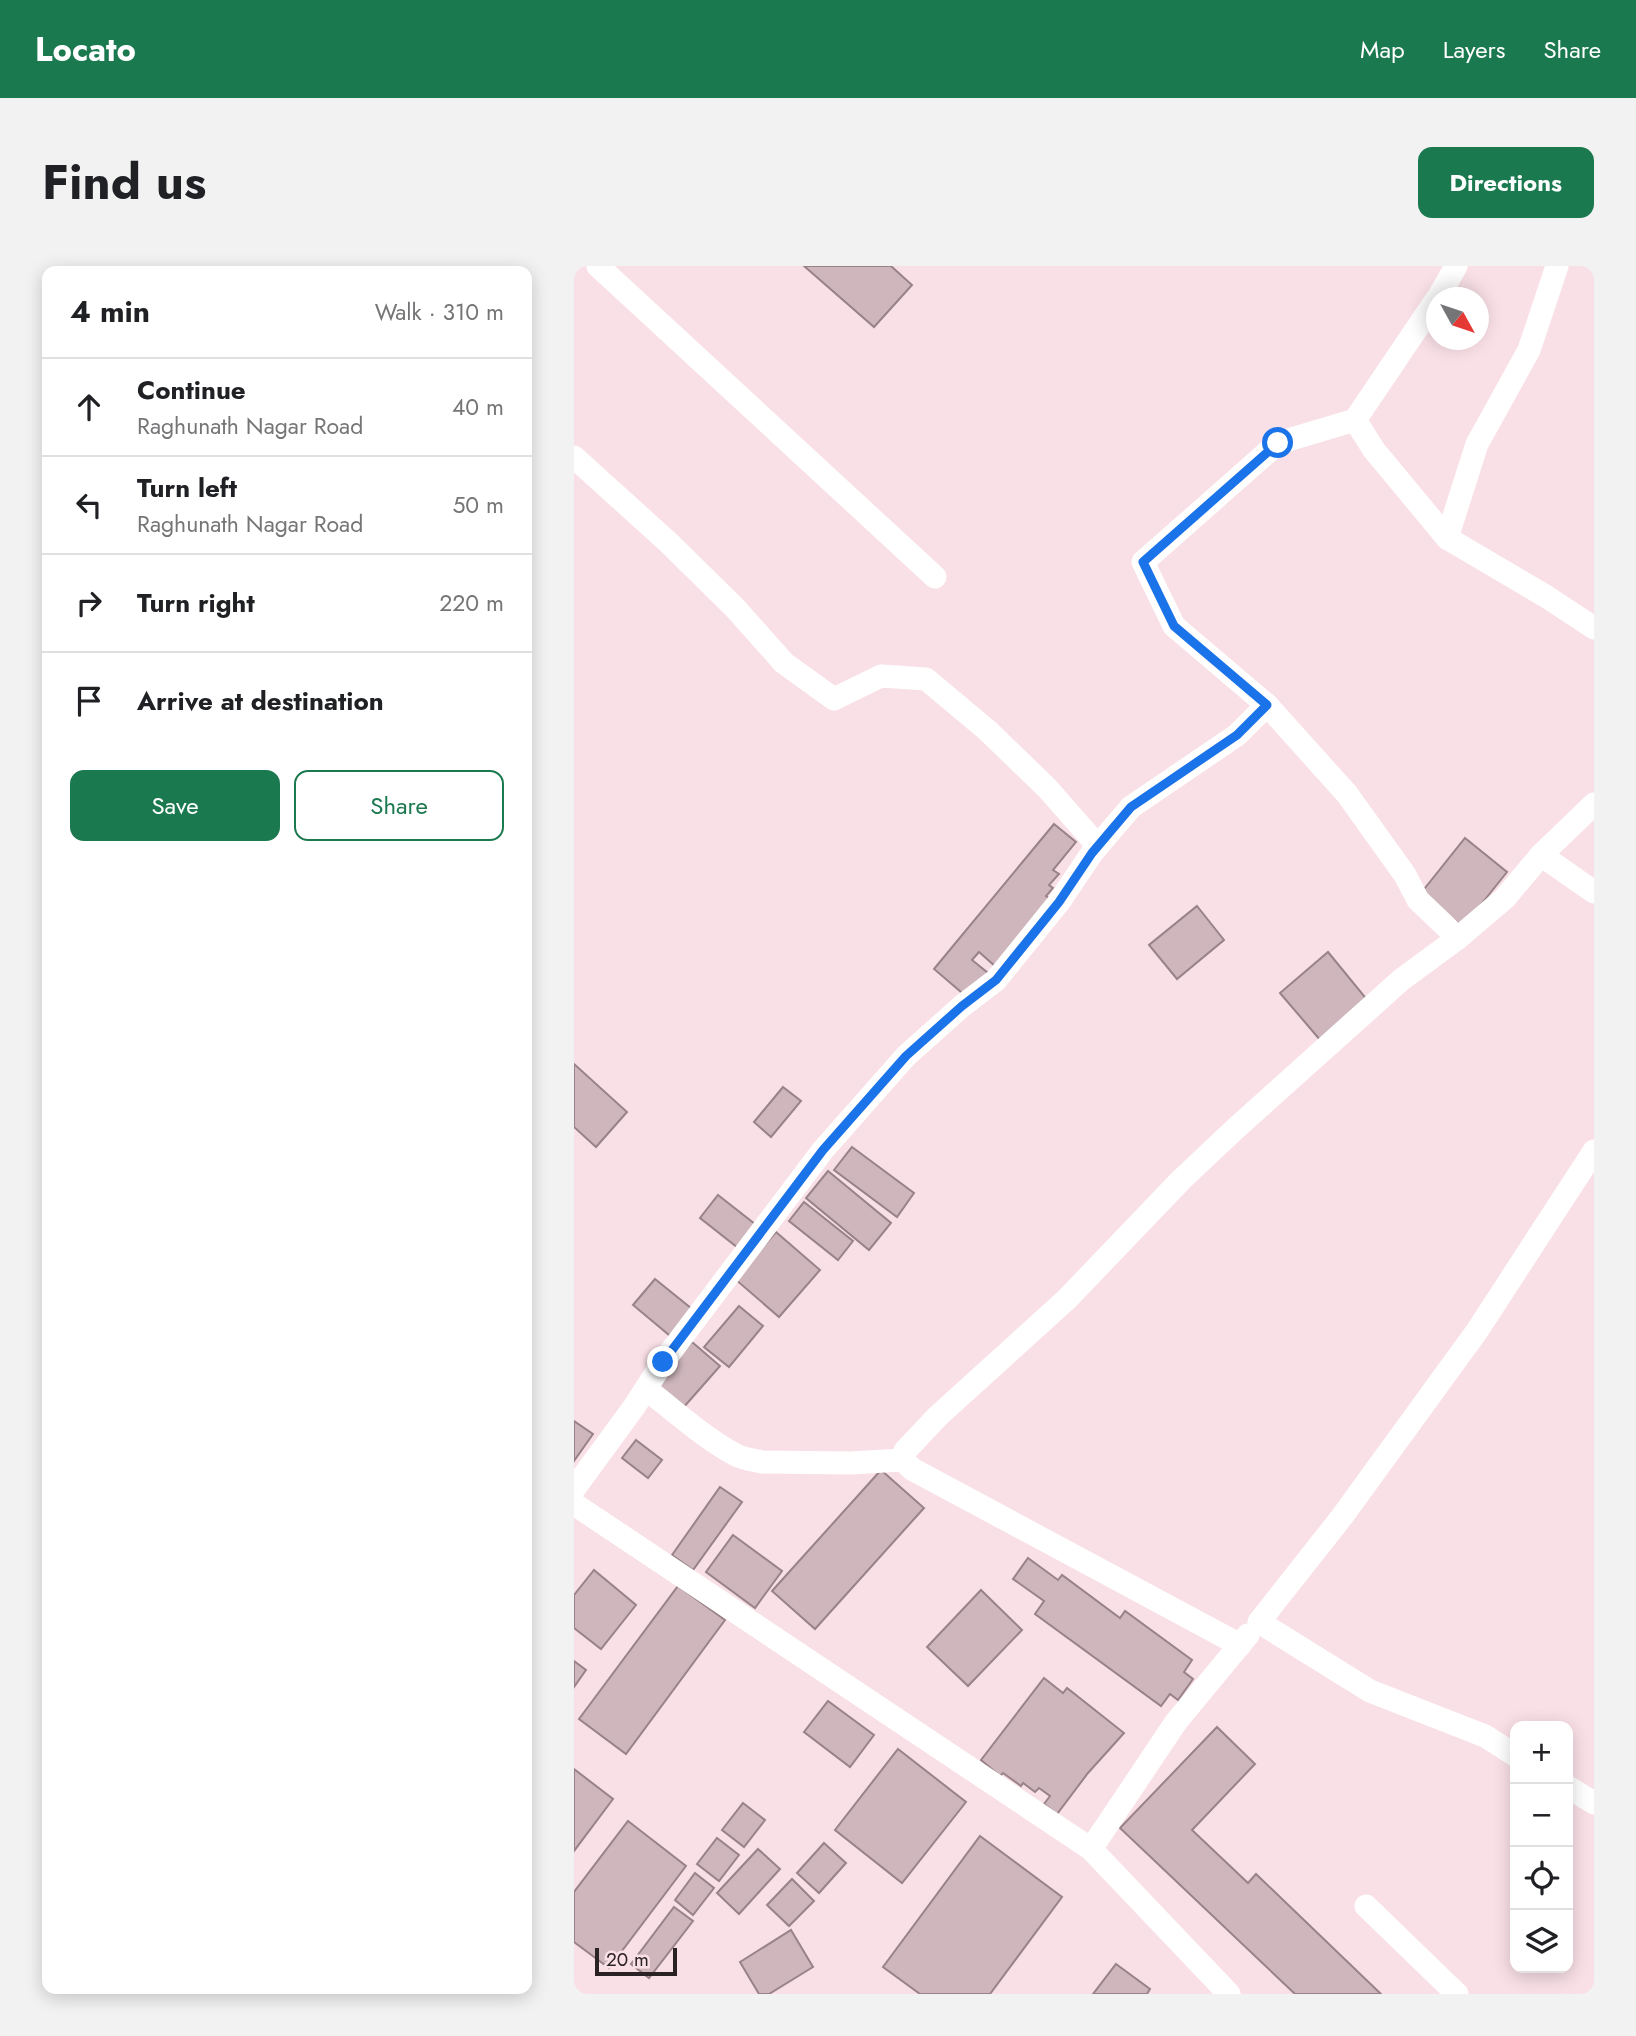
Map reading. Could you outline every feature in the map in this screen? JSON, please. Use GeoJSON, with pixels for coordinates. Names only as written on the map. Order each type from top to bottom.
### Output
{"type":"FeatureCollection","features":[{"type":"Feature","properties":{"kind":"street"},"geometry":{"type":"LineString","coordinates":[[598,266],[935,577]]}},
{"type":"Feature","properties":{"kind":"street"},"geometry":{"type":"LineString","coordinates":[[1444,287],[1456,266]]}},
{"type":"Feature","properties":{"kind":"street"},"geometry":{"type":"LineString","coordinates":[[1447,538],[1477,444],[1529,350],[1558,266]]}},
{"type":"Feature","properties":{"kind":"street"},"geometry":{"type":"LineString","coordinates":[[1426,315],[1354,420],[1278,443],[1143,562],[1174,626],[1267,705],[1347,794],[1405,875],[1418,900],[1458,938]]}},
{"type":"Feature","properties":{"kind":"street"},"geometry":{"type":"LineString","coordinates":[[1354,420],[1374,450],[1447,538],[1594,628]]}},
{"type":"Feature","properties":{"kind":"street"},"geometry":{"type":"LineString","coordinates":[[574,457],[736,608],[784,663],[834,699],[881,676],[926,679],[997,740],[1046,788],[1098,846]]}},
{"type":"Feature","properties":{"kind":"street"},"geometry":{"type":"LineString","coordinates":[[574,1489],[663,1362],[823,1150],[906,1056],[996,980],[1131,807],[1237,735],[1267,705]]}},
{"type":"Feature","properties":{"kind":"street"},"geometry":{"type":"LineString","coordinates":[[903,1460],[905,1451],[938,1416],[1067,1299],[1225,1138],[1401,980],[1458,938],[1505,898],[1541,855],[1594,804]]}},
{"type":"Feature","properties":{"kind":"street"},"geometry":{"type":"LineString","coordinates":[[1541,855],[1594,892]]}},
{"type":"Feature","properties":{"kind":"street"},"geometry":{"type":"LineString","coordinates":[[1091,1849],[1176,1722],[1340,1518],[1477,1331],[1594,1152]]}},
{"type":"Feature","properties":{"kind":"street"},"geometry":{"type":"LineString","coordinates":[[646,1389],[737,1456],[762,1462],[850,1464],[903,1460],[912,1469],[1240,1645]]}},
{"type":"Feature","properties":{"kind":"street"},"geometry":{"type":"LineString","coordinates":[[574,1504],[1091,1849],[1229,1994]]}},
{"type":"Feature","properties":{"kind":"street"},"geometry":{"type":"LineString","coordinates":[[1259,1622],[1370,1691],[1485,1736],[1510,1752]]}},
{"type":"Feature","properties":{"kind":"street"},"geometry":{"type":"LineString","coordinates":[[1573,1790],[1594,1803]]}},
{"type":"Feature","properties":{"kind":"street"},"geometry":{"type":"LineString","coordinates":[[1366,1906],[1457,1994]]}},
{"type":"Feature","properties":{"kind":"building"},"geometry":{"type":"Polygon","coordinates":[[[804,266],[891,266],[912,285],[874,327],[804,266]]]}},
{"type":"Feature","properties":{"kind":"building"},"geometry":{"type":"Polygon","coordinates":[[[1054,824],[1076,842],[1053,870],[1059,874],[1049,885],[1053,888],[1046,896],[1050,899],[996,967],[979,952],[972,960],[988,973],[968,998],[934,969],[1054,824]]]}},
{"type":"Feature","properties":{"kind":"building"},"geometry":{"type":"Polygon","coordinates":[[[1465,838],[1507,872],[1463,927],[1421,893],[1465,838]]]}},
{"type":"Feature","properties":{"kind":"building"},"geometry":{"type":"Polygon","coordinates":[[[1197,906],[1224,940],[1177,979],[1149,945],[1197,906]]]}},
{"type":"Feature","properties":{"kind":"building"},"geometry":{"type":"Polygon","coordinates":[[[1328,952],[1369,1002],[1321,1041],[1280,993],[1328,952]]]}},
{"type":"Feature","properties":{"kind":"building"},"geometry":{"type":"Polygon","coordinates":[[[574,1064],[627,1112],[596,1147],[574,1127],[574,1064]]]}},
{"type":"Feature","properties":{"kind":"building"},"geometry":{"type":"Polygon","coordinates":[[[783,1087],[801,1101],[771,1137],[754,1122],[783,1087]]]}},
{"type":"Feature","properties":{"kind":"building"},"geometry":{"type":"Polygon","coordinates":[[[852,1147],[914,1193],[897,1217],[834,1170],[852,1147]]]}},
{"type":"Feature","properties":{"kind":"building"},"geometry":{"type":"Polygon","coordinates":[[[828,1171],[891,1223],[869,1250],[806,1198],[828,1171]]]}},
{"type":"Feature","properties":{"kind":"building"},"geometry":{"type":"Polygon","coordinates":[[[718,1195],[760,1228],[742,1251],[700,1218],[718,1195]]]}},
{"type":"Feature","properties":{"kind":"building"},"geometry":{"type":"Polygon","coordinates":[[[804,1202],[853,1241],[838,1260],[789,1221],[804,1202]]]}},
{"type":"Feature","properties":{"kind":"building"},"geometry":{"type":"Polygon","coordinates":[[[776,1232],[820,1270],[779,1317],[735,1279],[776,1232]]]}},
{"type":"Feature","properties":{"kind":"building"},"geometry":{"type":"Polygon","coordinates":[[[655,1279],[697,1313],[675,1340],[633,1305],[655,1279]]]}},
{"type":"Feature","properties":{"kind":"building"},"geometry":{"type":"Polygon","coordinates":[[[739,1306],[763,1326],[729,1367],[704,1347],[739,1306]]]}},
{"type":"Feature","properties":{"kind":"building"},"geometry":{"type":"Polygon","coordinates":[[[692,1342],[720,1366],[683,1408],[655,1383],[692,1342]]]}},
{"type":"Feature","properties":{"kind":"building"},"geometry":{"type":"Polygon","coordinates":[[[574,1421],[593,1434],[574,1461],[574,1421]]]}},
{"type":"Feature","properties":{"kind":"building"},"geometry":{"type":"Polygon","coordinates":[[[636,1440],[662,1460],[648,1478],[622,1458],[636,1440]]]}},
{"type":"Feature","properties":{"kind":"building"},"geometry":{"type":"Polygon","coordinates":[[[881,1470],[924,1508],[815,1629],[772,1591],[881,1470]]]}},
{"type":"Feature","properties":{"kind":"building"},"geometry":{"type":"Polygon","coordinates":[[[720,1487],[742,1502],[693,1570],[672,1555],[720,1487]]]}},
{"type":"Feature","properties":{"kind":"building"},"geometry":{"type":"Polygon","coordinates":[[[733,1535],[782,1571],[755,1608],[706,1572],[733,1535]]]}},
{"type":"Feature","properties":{"kind":"building"},"geometry":{"type":"Polygon","coordinates":[[[1028,1558],[1058,1580],[1062,1575],[1120,1618],[1125,1611],[1192,1660],[1184,1672],[1193,1679],[1178,1700],[1170,1694],[1161,1706],[1035,1614],[1044,1601],[1013,1579],[1028,1558]]]}},
{"type":"Feature","properties":{"kind":"building"},"geometry":{"type":"Polygon","coordinates":[[[594,1570],[636,1605],[601,1649],[574,1628],[574,1595],[594,1570]]]}},
{"type":"Feature","properties":{"kind":"building"},"geometry":{"type":"Polygon","coordinates":[[[678,1586],[725,1620],[626,1754],[579,1719],[678,1586]]]}},
{"type":"Feature","properties":{"kind":"building"},"geometry":{"type":"Polygon","coordinates":[[[981,1590],[1022,1630],[968,1686],[927,1647],[981,1590]]]}},
{"type":"Feature","properties":{"kind":"building"},"geometry":{"type":"Polygon","coordinates":[[[574,1661],[586,1670],[574,1687],[574,1661]]]}},
{"type":"Feature","properties":{"kind":"building"},"geometry":{"type":"Polygon","coordinates":[[[1044,1678],[1063,1693],[1067,1688],[1124,1733],[1088,1773],[1057,1814],[1044,1804],[1050,1796],[1039,1788],[1035,1792],[1003,1773],[1000,1776],[981,1760],[1044,1678]]]}},
{"type":"Feature","properties":{"kind":"building"},"geometry":{"type":"Polygon","coordinates":[[[828,1701],[874,1735],[850,1767],[804,1732],[828,1701]]]}},
{"type":"Feature","properties":{"kind":"building"},"geometry":{"type":"Polygon","coordinates":[[[1217,1727],[1255,1764],[1192,1830],[1248,1883],[1256,1874],[1381,1994],[1295,1994],[1120,1828],[1217,1727]]]}},
{"type":"Feature","properties":{"kind":"building"},"geometry":{"type":"Polygon","coordinates":[[[898,1749],[966,1802],[902,1883],[835,1830],[898,1749]]]}},
{"type":"Feature","properties":{"kind":"building"},"geometry":{"type":"Polygon","coordinates":[[[574,1769],[613,1799],[574,1851],[574,1769]]]}},
{"type":"Feature","properties":{"kind":"building"},"geometry":{"type":"Polygon","coordinates":[[[743,1803],[765,1820],[744,1847],[722,1830],[743,1803]]]}},
{"type":"Feature","properties":{"kind":"building"},"geometry":{"type":"Polygon","coordinates":[[[628,1821],[686,1866],[609,1968],[574,1942],[574,1892],[628,1821]]]}},
{"type":"Feature","properties":{"kind":"building"},"geometry":{"type":"Polygon","coordinates":[[[980,1836],[1062,1897],[990,1994],[920,1994],[883,1967],[980,1836]]]}},
{"type":"Feature","properties":{"kind":"building"},"geometry":{"type":"Polygon","coordinates":[[[717,1838],[739,1855],[719,1881],[697,1864],[717,1838]]]}},
{"type":"Feature","properties":{"kind":"building"},"geometry":{"type":"Polygon","coordinates":[[[824,1843],[846,1863],[819,1893],[797,1873],[824,1843]]]}},
{"type":"Feature","properties":{"kind":"building"},"geometry":{"type":"Polygon","coordinates":[[[758,1849],[780,1869],[739,1914],[717,1893],[758,1849]]]}},
{"type":"Feature","properties":{"kind":"building"},"geometry":{"type":"Polygon","coordinates":[[[695,1873],[714,1888],[693,1915],[675,1900],[695,1873]]]}},
{"type":"Feature","properties":{"kind":"building"},"geometry":{"type":"Polygon","coordinates":[[[792,1879],[814,1901],[789,1926],[767,1905],[792,1879]]]}},
{"type":"Feature","properties":{"kind":"building"},"geometry":{"type":"Polygon","coordinates":[[[674,1907],[693,1921],[649,1978],[631,1964],[674,1907]]]}},
{"type":"Feature","properties":{"kind":"building"},"geometry":{"type":"Polygon","coordinates":[[[791,1930],[813,1967],[769,1994],[759,1994],[740,1962],[791,1930]]]}},
{"type":"Feature","properties":{"kind":"building"},"geometry":{"type":"Polygon","coordinates":[[[1116,1964],[1150,1989],[1147,1994],[1093,1994],[1116,1964]]]}},
{"type":"Feature","properties":{"kind":"route"},"geometry":{"type":"LineString","coordinates":[[663,1362],[823,1150],[906,1056],[996,980],[1059,902],[1092,853],[1131,807],[1237,735],[1267,705],[1174,626],[1143,562],[1278,443]]}}]}
